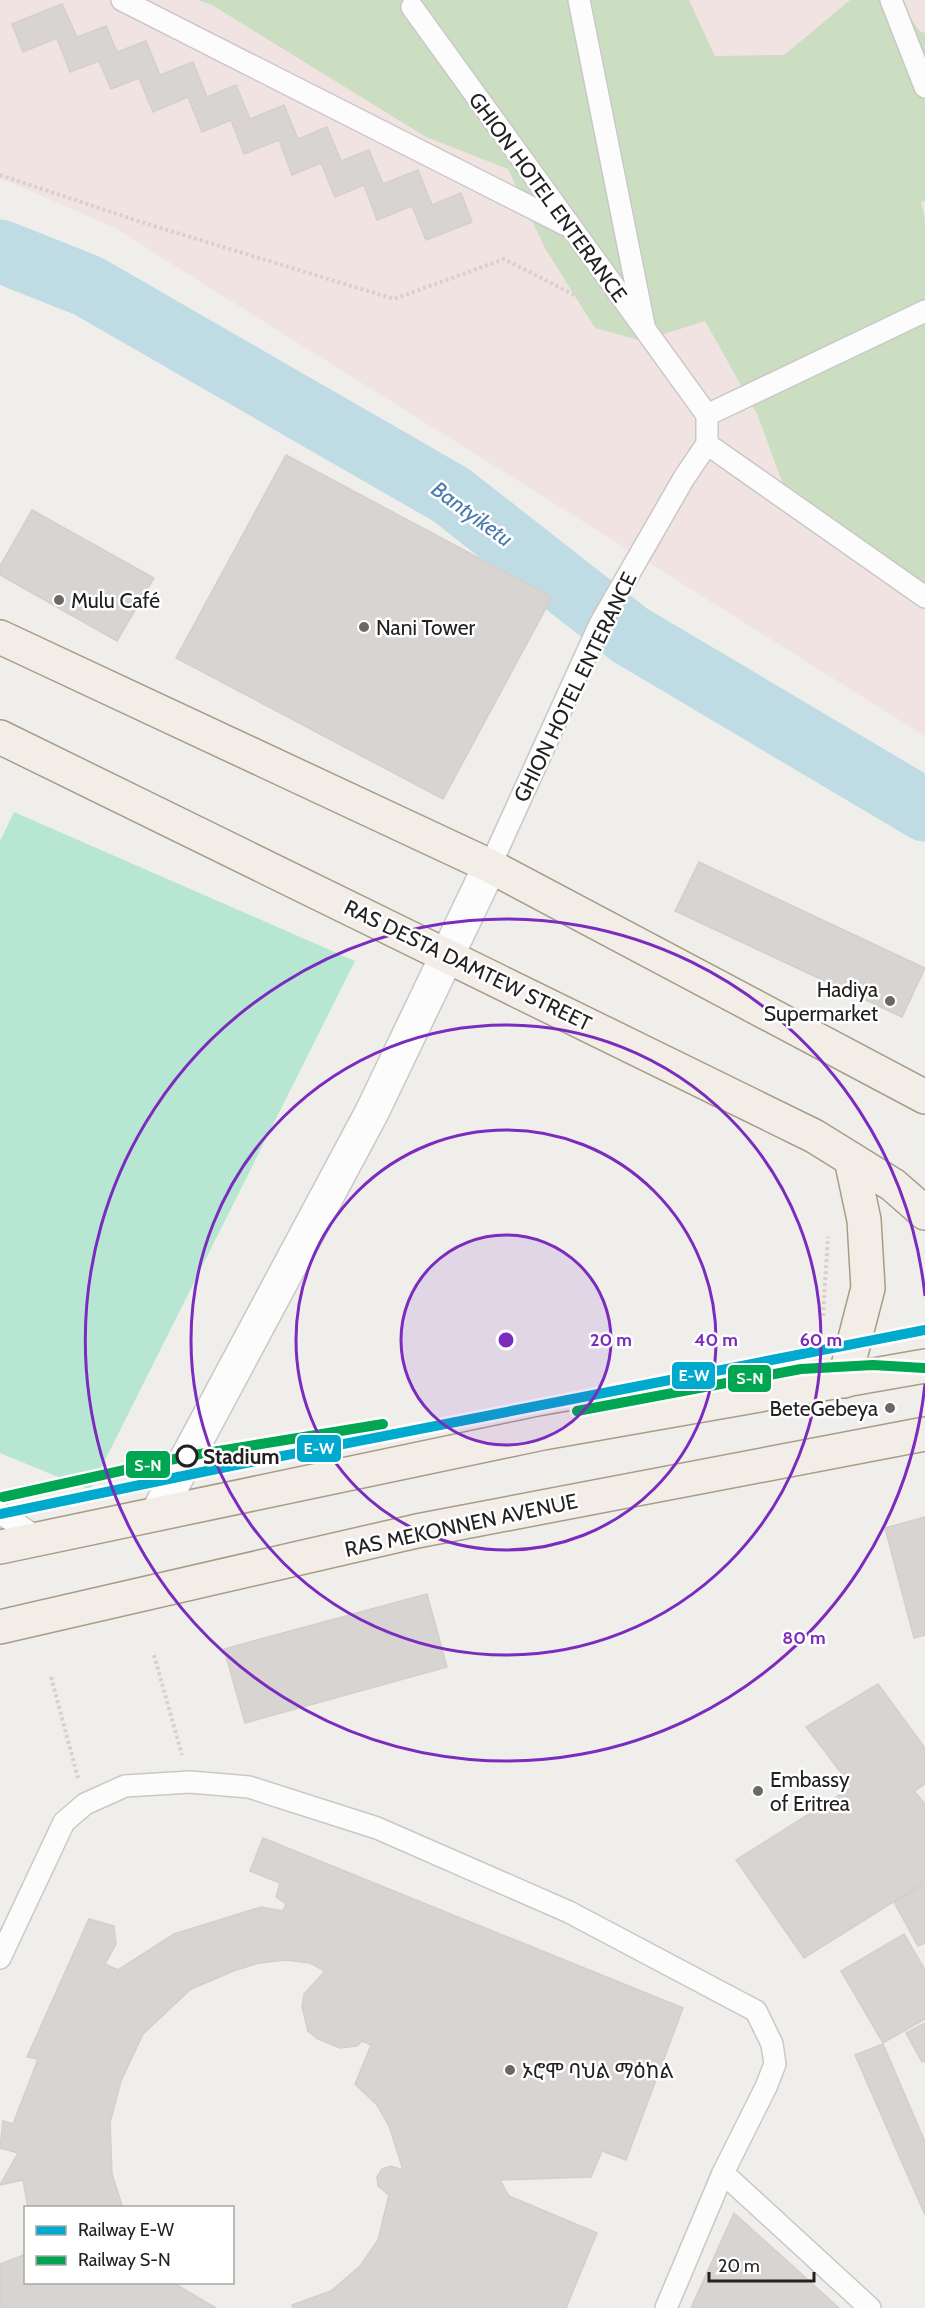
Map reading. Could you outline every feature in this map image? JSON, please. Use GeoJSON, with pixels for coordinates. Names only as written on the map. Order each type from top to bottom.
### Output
{"type":"FeatureCollection","features":[{"type":"Feature","properties":{"kind":"main road"},"geometry":{"type":"LineString","coordinates":[[0,637],[490,866],[925,1097]]}},
{"type":"Feature","properties":{"kind":"main road","name":"RAS DESTA DAMTEW STREET"},"geometry":{"type":"LineString","coordinates":[[0,737],[814,1136],[893,1185],[925,1213]]}},
{"type":"Feature","properties":{"kind":"main road"},"geometry":{"type":"LineString","coordinates":[[844,1381],[868,1288],[864,1220],[851,1159]]}},
{"type":"Feature","properties":{"kind":"main road"},"geometry":{"type":"LineString","coordinates":[[0,1547],[543,1433],[925,1366]]}},
{"type":"Feature","properties":{"kind":"main road","name":"RAS MEKONNEN AVENUE"},"geometry":{"type":"LineString","coordinates":[[0,1627],[417,1531],[923,1435]]}},
{"type":"Feature","properties":{"kind":"street"},"geometry":{"type":"LineString","coordinates":[[156,1514],[372,1112],[490,866]]}},
{"type":"Feature","properties":{"kind":"lane"},"geometry":{"type":"LineString","coordinates":[[122,0],[570,227]]}},
{"type":"Feature","properties":{"kind":"lane"},"geometry":{"type":"LineString","coordinates":[[579,0],[645,331]]}},
{"type":"Feature","properties":{"kind":"lane"},"geometry":{"type":"LineString","coordinates":[[891,0],[925,87]]}},
{"type":"Feature","properties":{"kind":"lane","name":"GHION HOTEL ENTERANCE"},"geometry":{"type":"LineString","coordinates":[[412,7],[707,415]]}},
{"type":"Feature","properties":{"kind":"lane"},"geometry":{"type":"LineString","coordinates":[[925,311],[707,415],[707,444],[925,597]]}},
{"type":"Feature","properties":{"kind":"lane","name":"GHION HOTEL ENTERANCE"},"geometry":{"type":"LineString","coordinates":[[490,866],[600,624],[707,444]]}},
{"type":"Feature","properties":{"kind":"lane"},"geometry":{"type":"LineString","coordinates":[[0,1513],[38,1538]]}},
{"type":"Feature","properties":{"kind":"lane"},"geometry":{"type":"LineString","coordinates":[[0,1958],[64,1822],[85,1804],[125,1786],[190,1782],[249,1787],[377,1828],[569,1912],[756,2011],[772,2044],[775,2064],[723,2173],[666,2308]]}},
{"type":"Feature","properties":{"kind":"lane"},"geometry":{"type":"LineString","coordinates":[[723,2173],[870,2308]]}},
{"type":"Feature","properties":{"kind":"path"},"geometry":{"type":"LineString","coordinates":[[0,175],[141,222],[394,299],[504,259],[595,306]]}},
{"type":"Feature","properties":{"kind":"path"},"geometry":{"type":"LineString","coordinates":[[823,1317],[829,1226]]}},
{"type":"Feature","properties":{"kind":"path"},"geometry":{"type":"LineString","coordinates":[[154,1655],[190,1782]]}},
{"type":"Feature","properties":{"kind":"path"},"geometry":{"type":"LineString","coordinates":[[51,1677],[85,1804]]}},
{"type":"Feature","properties":{"kind":"shaded area"},"geometry":{"type":"Polygon","coordinates":[[[0,0],[925,0],[925,736],[113,227],[0,178],[0,0]]]}},
{"type":"Feature","properties":{"kind":"green space"},"geometry":{"type":"Polygon","coordinates":[[[198,0],[689,0],[715,56],[784,55],[850,0],[895,0],[921,32],[925,33],[925,201],[921,202],[925,219],[925,588],[790,504],[758,416],[705,321],[642,341],[595,328],[546,250],[508,169],[426,137],[212,5],[198,0]]]}},
{"type":"Feature","properties":{"kind":"green space"},"geometry":{"type":"Polygon","coordinates":[[[14,812],[355,961],[90,1490],[0,1453],[0,841],[14,812]]]}},
{"type":"Feature","properties":{"kind":"building"},"geometry":{"type":"Polygon","coordinates":[[[62,4],[77,37],[106,26],[117,52],[146,41],[160,75],[193,62],[207,97],[236,85],[250,119],[284,105],[298,139],[327,127],[341,161],[369,150],[383,184],[418,170],[432,205],[461,193],[472,222],[426,240],[412,206],[377,220],[364,185],[335,197],[321,163],[292,175],[279,140],[244,154],[231,120],[202,132],[188,97],[153,112],[139,78],[111,89],[99,61],[70,72],[57,38],[23,52],[12,24],[62,4]]]}},
{"type":"Feature","properties":{"kind":"building","name":"Nani Tower"},"geometry":{"type":"Polygon","coordinates":[[[286,455],[552,597],[443,799],[176,658],[286,455]]]}},
{"type":"Feature","properties":{"kind":"building"},"geometry":{"type":"Polygon","coordinates":[[[32,510],[154,578],[117,641],[0,575],[0,566],[32,510]]]}},
{"type":"Feature","properties":{"kind":"building"},"geometry":{"type":"Polygon","coordinates":[[[699,862],[925,968],[902,1017],[675,911],[699,862]]]}},
{"type":"Feature","properties":{"kind":"building"},"geometry":{"type":"Polygon","coordinates":[[[925,1517],[925,1635],[914,1638],[885,1528],[925,1517]]]}},
{"type":"Feature","properties":{"kind":"building"},"geometry":{"type":"Polygon","coordinates":[[[427,1594],[447,1667],[245,1723],[224,1649],[427,1594]]]}},
{"type":"Feature","properties":{"kind":"building"},"geometry":{"type":"Polygon","coordinates":[[[878,1684],[925,1748],[925,1784],[914,1791],[925,1804],[925,1882],[804,1958],[736,1860],[852,1787],[806,1727],[878,1684]]]}},
{"type":"Feature","properties":{"kind":"building","name":"ኦሮሞ ባህል ማዕከል"},"geometry":{"type":"Polygon","coordinates":[[[263,1838],[683,2008],[626,2160],[602,2151],[591,2177],[500,2180],[509,2196],[597,2233],[566,2308],[293,2308],[292,2305],[331,2291],[360,2266],[378,2240],[389,2195],[378,2186],[377,2177],[382,2169],[391,2166],[403,2170],[389,2126],[377,2105],[355,2084],[371,2045],[362,2041],[357,2046],[340,2048],[318,2039],[308,2031],[302,2007],[304,1994],[325,1971],[310,1963],[286,1960],[259,1963],[191,1989],[143,2034],[121,2081],[110,2123],[112,2174],[122,2206],[28,2206],[23,2180],[0,2185],[18,2153],[0,2148],[3,2121],[13,2124],[38,2059],[27,2057],[89,1919],[114,1926],[116,1944],[105,1964],[118,1970],[174,1934],[261,1907],[283,1911],[286,1904],[276,1897],[280,1883],[250,1871],[263,1838]]]}},
{"type":"Feature","properties":{"kind":"building"},"geometry":{"type":"Polygon","coordinates":[[[925,1884],[925,1943],[918,1946],[894,1902],[925,1884]]]}},
{"type":"Feature","properties":{"kind":"building"},"geometry":{"type":"Polygon","coordinates":[[[904,1934],[925,1970],[925,2019],[883,2043],[841,1971],[904,1934]]]}},
{"type":"Feature","properties":{"kind":"building"},"geometry":{"type":"Polygon","coordinates":[[[925,2023],[925,2061],[922,2062],[906,2033],[925,2023]]]}},
{"type":"Feature","properties":{"kind":"building"},"geometry":{"type":"Polygon","coordinates":[[[883,2044],[925,2142],[925,2215],[855,2055],[883,2044]]]}},
{"type":"Feature","properties":{"kind":"building"},"geometry":{"type":"Polygon","coordinates":[[[734,2213],[839,2308],[691,2308],[734,2213]]]}},
{"type":"Feature","properties":{"kind":"building"},"geometry":{"type":"Polygon","coordinates":[[[24,2255],[24,2284],[175,2284],[216,2308],[0,2308],[0,2264],[24,2255]]]}},
{"type":"Feature","properties":{"kind":"waterway","name":"Bantyiketu"},"geometry":{"type":"LineString","coordinates":[[0,251],[88,286],[451,495],[630,635],[925,810]]}},
{"type":"Feature","properties":{"kind":"rail line","name":"E-W"},"geometry":{"type":"LineString","coordinates":[[0,1514],[231,1466],[925,1330]]}},
{"type":"Feature","properties":{"kind":"rail line","name":"S-N"},"geometry":{"type":"LineString","coordinates":[[577,1411],[801,1369],[873,1365],[924,1368]]}},
{"type":"Feature","properties":{"kind":"rail line","name":"S-N"},"geometry":{"type":"LineString","coordinates":[[3,1497],[188,1456],[383,1424]]}},
{"type":"Feature","properties":{"kind":"place","name":"Mulu Café"},"geometry":{"type":"Point","coordinates":[59,600]}},
{"type":"Feature","properties":{"kind":"place","name":"Nani Tower"},"geometry":{"type":"Point","coordinates":[364,627]}},
{"type":"Feature","properties":{"kind":"place","name":"Hadiya Supermarket"},"geometry":{"type":"Point","coordinates":[890,1001]}},
{"type":"Feature","properties":{"kind":"place","name":"BeteGebeya"},"geometry":{"type":"Point","coordinates":[890,1408]}},
{"type":"Feature","properties":{"kind":"place","name":"Stadium"},"geometry":{"type":"Point","coordinates":[187,1456]}},
{"type":"Feature","properties":{"kind":"place","name":"Embassy of Eritrea"},"geometry":{"type":"Point","coordinates":[758,1791]}},
{"type":"Feature","properties":{"kind":"place","name":"ኦሮሞ ባህል ማዕከል"},"geometry":{"type":"Point","coordinates":[510,2070]}}]}
